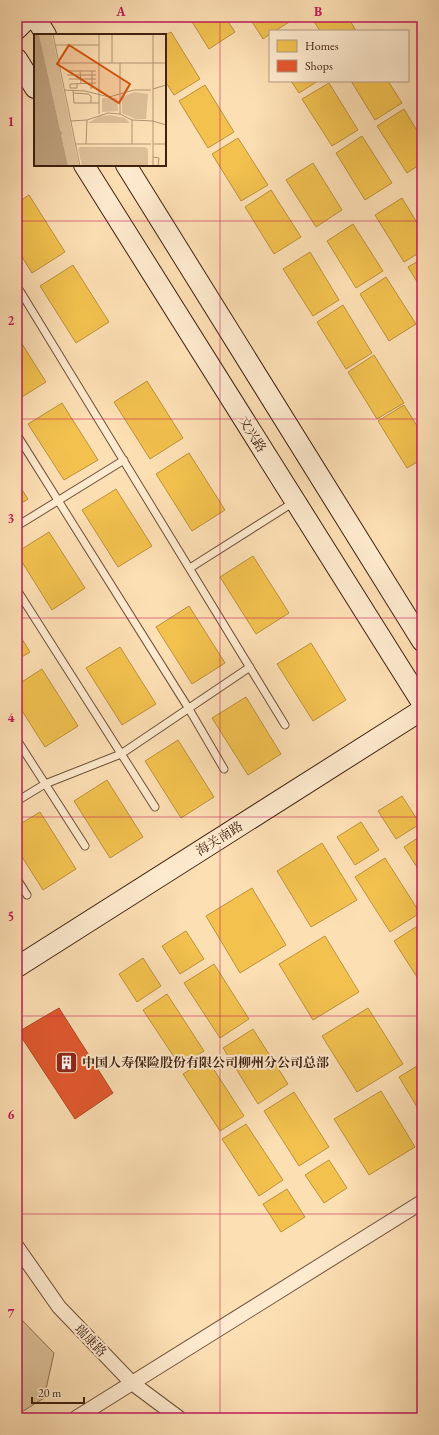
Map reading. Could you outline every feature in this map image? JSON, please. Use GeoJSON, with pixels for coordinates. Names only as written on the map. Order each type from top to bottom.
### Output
{"type":"FeatureCollection","features":[{"type":"Feature","properties":{"kind":"main road"},"geometry":{"type":"LineString","coordinates":[[17,29],[29,17]]}},
{"type":"Feature","properties":{"kind":"main road"},"geometry":{"type":"LineString","coordinates":[[34,17],[45,34]]}},
{"type":"Feature","properties":{"kind":"main road"},"geometry":{"type":"LineString","coordinates":[[17,59],[34,86]]}},
{"type":"Feature","properties":{"kind":"main road","name":"文兴路"},"geometry":{"type":"LineString","coordinates":[[85,166],[422,703]]}},
{"type":"Feature","properties":{"kind":"main road"},"geometry":{"type":"LineString","coordinates":[[127,166],[422,641]]}},
{"type":"Feature","properties":{"kind":"main road","name":"海关南路"},"geometry":{"type":"LineString","coordinates":[[17,966],[422,710]]}},
{"type":"Feature","properties":{"kind":"street"},"geometry":{"type":"LineString","coordinates":[[76,1418],[422,1202]]}},
{"type":"Feature","properties":{"kind":"street","name":"瑞康路"},"geometry":{"type":"LineString","coordinates":[[17,1247],[59,1307],[132,1383],[179,1418]]}},
{"type":"Feature","properties":{"kind":"lane"},"geometry":{"type":"LineString","coordinates":[[17,286],[285,725]]}},
{"type":"Feature","properties":{"kind":"lane"},"geometry":{"type":"LineString","coordinates":[[17,435],[189,709],[224,769]]}},
{"type":"Feature","properties":{"kind":"lane"},"geometry":{"type":"LineString","coordinates":[[17,526],[124,460]]}},
{"type":"Feature","properties":{"kind":"lane"},"geometry":{"type":"LineString","coordinates":[[190,568],[295,501]]}},
{"type":"Feature","properties":{"kind":"lane"},"geometry":{"type":"LineString","coordinates":[[17,590],[155,807]]}},
{"type":"Feature","properties":{"kind":"lane"},"geometry":{"type":"LineString","coordinates":[[17,801],[45,784],[121,754],[250,668]]}},
{"type":"Feature","properties":{"kind":"lane"},"geometry":{"type":"LineString","coordinates":[[17,740],[85,846]]}},
{"type":"Feature","properties":{"kind":"lane"},"geometry":{"type":"LineString","coordinates":[[17,880],[27,895]]}},
{"type":"Feature","properties":{"kind":"shaded area"},"geometry":{"type":"Polygon","coordinates":[[[17,1315],[54,1353],[44,1398],[17,1415],[17,1315]]]}},
{"type":"Feature","properties":{"kind":"building: Homes"},"geometry":{"type":"Polygon","coordinates":[[[189,17],[225,17],[235,32],[209,49],[189,17]]]}},
{"type":"Feature","properties":{"kind":"building: Homes"},"geometry":{"type":"Polygon","coordinates":[[[249,17],[285,17],[289,22],[277,30],[269,30],[269,35],[263,39],[249,17]]]}},
{"type":"Feature","properties":{"kind":"building: Homes"},"geometry":{"type":"Polygon","coordinates":[[[317,17],[348,17],[355,30],[319,30],[313,20],[317,17]]]}},
{"type":"Feature","properties":{"kind":"building: Homes"},"geometry":{"type":"Polygon","coordinates":[[[171,32],[200,79],[174,95],[166,83],[166,34],[171,32]]]}},
{"type":"Feature","properties":{"kind":"building: Homes"},"geometry":{"type":"Polygon","coordinates":[[[292,82],[316,82],[299,93],[292,82]]]}},
{"type":"Feature","properties":{"kind":"building: Homes"},"geometry":{"type":"Polygon","coordinates":[[[352,82],[389,82],[402,103],[375,120],[352,82]]]}},
{"type":"Feature","properties":{"kind":"building: Homes"},"geometry":{"type":"Polygon","coordinates":[[[329,83],[358,130],[332,146],[302,99],[329,83]]]}},
{"type":"Feature","properties":{"kind":"building: Homes"},"geometry":{"type":"Polygon","coordinates":[[[205,85],[234,132],[208,148],[179,101],[205,85]]]}},
{"type":"Feature","properties":{"kind":"building: Homes"},"geometry":{"type":"Polygon","coordinates":[[[404,109],[422,139],[422,163],[407,173],[377,126],[404,109]]]}},
{"type":"Feature","properties":{"kind":"building: Homes"},"geometry":{"type":"Polygon","coordinates":[[[362,136],[392,183],[365,200],[336,153],[362,136]]]}},
{"type":"Feature","properties":{"kind":"building: Homes"},"geometry":{"type":"Polygon","coordinates":[[[238,138],[268,185],[241,201],[212,154],[238,138]]]}},
{"type":"Feature","properties":{"kind":"building: Homes"},"geometry":{"type":"Polygon","coordinates":[[[313,163],[342,210],[316,227],[286,180],[313,163]]]}},
{"type":"Feature","properties":{"kind":"building: Homes"},"geometry":{"type":"Polygon","coordinates":[[[271,190],[301,237],[274,254],[245,207],[271,190]]]}},
{"type":"Feature","properties":{"kind":"building: Homes"},"geometry":{"type":"Polygon","coordinates":[[[29,195],[65,252],[32,273],[17,249],[17,203],[29,195]]]}},
{"type":"Feature","properties":{"kind":"building: Homes"},"geometry":{"type":"Polygon","coordinates":[[[402,198],[422,231],[422,251],[404,262],[375,215],[402,198]]]}},
{"type":"Feature","properties":{"kind":"building: Homes"},"geometry":{"type":"Polygon","coordinates":[[[353,224],[383,271],[356,288],[327,241],[353,224]]]}},
{"type":"Feature","properties":{"kind":"building: Homes"},"geometry":{"type":"Polygon","coordinates":[[[310,252],[339,300],[313,316],[283,269],[310,252]]]}},
{"type":"Feature","properties":{"kind":"building: Homes"},"geometry":{"type":"Polygon","coordinates":[[[422,259],[422,290],[408,267],[422,259]]]}},
{"type":"Feature","properties":{"kind":"building: Homes"},"geometry":{"type":"Polygon","coordinates":[[[73,265],[109,322],[76,343],[40,286],[73,265]]]}},
{"type":"Feature","properties":{"kind":"building: Homes"},"geometry":{"type":"Polygon","coordinates":[[[386,277],[416,324],[389,341],[360,294],[386,277]]]}},
{"type":"Feature","properties":{"kind":"building: Homes"},"geometry":{"type":"Polygon","coordinates":[[[343,305],[372,353],[346,369],[317,322],[343,305]]]}},
{"type":"Feature","properties":{"kind":"building: Homes"},"geometry":{"type":"Polygon","coordinates":[[[17,336],[46,382],[17,400],[17,336]]]}},
{"type":"Feature","properties":{"kind":"building: Homes"},"geometry":{"type":"Polygon","coordinates":[[[374,355],[404,403],[377,419],[348,372],[374,355]]]}},
{"type":"Feature","properties":{"kind":"building: Homes"},"geometry":{"type":"Polygon","coordinates":[[[147,381],[183,438],[150,459],[114,402],[147,381]]]}},
{"type":"Feature","properties":{"kind":"building: Homes"},"geometry":{"type":"Polygon","coordinates":[[[62,403],[98,460],[64,480],[28,424],[62,403]]]}},
{"type":"Feature","properties":{"kind":"building: Homes"},"geometry":{"type":"Polygon","coordinates":[[[404,405],[422,434],[422,459],[407,468],[378,421],[404,405]]]}},
{"type":"Feature","properties":{"kind":"building: Homes"},"geometry":{"type":"Polygon","coordinates":[[[189,453],[225,510],[192,531],[156,474],[189,453]]]}},
{"type":"Feature","properties":{"kind":"building: Homes"},"geometry":{"type":"Polygon","coordinates":[[[17,482],[28,499],[17,506],[17,482]]]}},
{"type":"Feature","properties":{"kind":"building: Homes"},"geometry":{"type":"Polygon","coordinates":[[[116,489],[152,546],[118,567],[82,510],[116,489]]]}},
{"type":"Feature","properties":{"kind":"building: Homes"},"geometry":{"type":"Polygon","coordinates":[[[49,532],[85,588],[52,610],[17,554],[17,552],[49,532]]]}},
{"type":"Feature","properties":{"kind":"building: Homes"},"geometry":{"type":"Polygon","coordinates":[[[253,556],[289,613],[256,634],[220,577],[253,556]]]}},
{"type":"Feature","properties":{"kind":"building: Homes"},"geometry":{"type":"Polygon","coordinates":[[[189,606],[225,663],[192,684],[156,627],[189,606]]]}},
{"type":"Feature","properties":{"kind":"building: Homes"},"geometry":{"type":"Polygon","coordinates":[[[17,631],[30,652],[17,660],[17,631]]]}},
{"type":"Feature","properties":{"kind":"building: Homes"},"geometry":{"type":"Polygon","coordinates":[[[311,643],[346,700],[313,721],[277,664],[311,643]]]}},
{"type":"Feature","properties":{"kind":"building: Homes"},"geometry":{"type":"Polygon","coordinates":[[[120,647],[156,704],[122,725],[86,668],[120,647]]]}},
{"type":"Feature","properties":{"kind":"building: Homes"},"geometry":{"type":"Polygon","coordinates":[[[42,669],[78,726],[45,747],[17,703],[17,685],[42,669]]]}},
{"type":"Feature","properties":{"kind":"building: Homes"},"geometry":{"type":"Polygon","coordinates":[[[246,697],[281,754],[248,775],[212,718],[246,697]]]}},
{"type":"Feature","properties":{"kind":"building: Homes"},"geometry":{"type":"Polygon","coordinates":[[[178,740],[214,797],[181,818],[145,761],[178,740]]]}},
{"type":"Feature","properties":{"kind":"building: Homes"},"geometry":{"type":"Polygon","coordinates":[[[107,780],[143,837],[110,858],[74,801],[107,780]]]}},
{"type":"Feature","properties":{"kind":"building: Homes"},"geometry":{"type":"Polygon","coordinates":[[[402,796],[420,824],[396,839],[378,811],[402,796]]]}},
{"type":"Feature","properties":{"kind":"building: Homes"},"geometry":{"type":"Polygon","coordinates":[[[40,812],[76,869],[43,890],[17,849],[17,826],[40,812]]]}},
{"type":"Feature","properties":{"kind":"building: Homes"},"geometry":{"type":"Polygon","coordinates":[[[361,822],[379,850],[355,865],[337,837],[361,822]]]}},
{"type":"Feature","properties":{"kind":"building: Homes"},"geometry":{"type":"Polygon","coordinates":[[[422,835],[422,875],[404,847],[422,835]]]}},
{"type":"Feature","properties":{"kind":"building: Homes"},"geometry":{"type":"Polygon","coordinates":[[[322,843],[357,900],[311,927],[277,871],[322,843]]]}},
{"type":"Feature","properties":{"kind":"building: Homes"},"geometry":{"type":"Polygon","coordinates":[[[385,858],[420,913],[390,932],[355,877],[385,858]]]}},
{"type":"Feature","properties":{"kind":"building: Homes"},"geometry":{"type":"Polygon","coordinates":[[[252,888],[286,945],[240,973],[206,916],[252,888]]]}},
{"type":"Feature","properties":{"kind":"building: Homes"},"geometry":{"type":"Polygon","coordinates":[[[422,923],[422,985],[394,941],[422,923]]]}},
{"type":"Feature","properties":{"kind":"building: Homes"},"geometry":{"type":"Polygon","coordinates":[[[186,931],[204,959],[180,974],[162,946],[186,931]]]}},
{"type":"Feature","properties":{"kind":"building: Homes"},"geometry":{"type":"Polygon","coordinates":[[[325,936],[359,992],[313,1020],[279,964],[325,936]]]}},
{"type":"Feature","properties":{"kind":"building: Homes"},"geometry":{"type":"Polygon","coordinates":[[[143,958],[161,986],[137,1002],[119,974],[143,958]]]}},
{"type":"Feature","properties":{"kind":"building: Homes"},"geometry":{"type":"Polygon","coordinates":[[[214,964],[249,1019],[220,1038],[184,983],[214,964]]]}},
{"type":"Feature","properties":{"kind":"building: Homes"},"geometry":{"type":"Polygon","coordinates":[[[167,994],[204,1051],[180,1066],[143,1010],[167,994]]]}},
{"type":"Feature","properties":{"kind":"building: Homes"},"geometry":{"type":"Polygon","coordinates":[[[368,1008],[403,1064],[357,1092],[322,1036],[368,1008]]]}},
{"type":"Feature","properties":{"kind":"building: Homes"},"geometry":{"type":"Polygon","coordinates":[[[253,1029],[288,1084],[258,1104],[223,1048],[253,1029]]]}},
{"type":"Feature","properties":{"kind":"building: Homes"},"geometry":{"type":"Polygon","coordinates":[[[207,1059],[244,1116],[220,1131],[183,1074],[207,1059]]]}},
{"type":"Feature","properties":{"kind":"building: Homes"},"geometry":{"type":"Polygon","coordinates":[[[422,1063],[422,1115],[399,1077],[422,1063]]]}},
{"type":"Feature","properties":{"kind":"building: Homes"},"geometry":{"type":"Polygon","coordinates":[[[381,1091],[415,1147],[369,1175],[334,1119],[381,1091]]]}},
{"type":"Feature","properties":{"kind":"building: Homes"},"geometry":{"type":"Polygon","coordinates":[[[294,1092],[329,1147],[299,1166],[264,1111],[294,1092]]]}},
{"type":"Feature","properties":{"kind":"building: Homes"},"geometry":{"type":"Polygon","coordinates":[[[246,1124],[283,1180],[259,1196],[222,1139],[246,1124]]]}},
{"type":"Feature","properties":{"kind":"building: Homes"},"geometry":{"type":"Polygon","coordinates":[[[329,1160],[347,1188],[324,1203],[305,1175],[329,1160]]]}},
{"type":"Feature","properties":{"kind":"building: Homes"},"geometry":{"type":"Polygon","coordinates":[[[287,1189],[305,1217],[281,1232],[263,1204],[287,1189]]]}},
{"type":"Feature","properties":{"kind":"building: Shops","name":"中国人寿保险股份有限公司柳州分公司总部"},"geometry":{"type":"Polygon","coordinates":[[[59,1008],[113,1093],[75,1119],[18,1032],[59,1008]]]}},
{"type":"Feature","properties":{"kind":"place","name":"中国人寿保险股份有限公司柳州分公司总部"},"geometry":{"type":"Point","coordinates":[66,1062]}}]}
